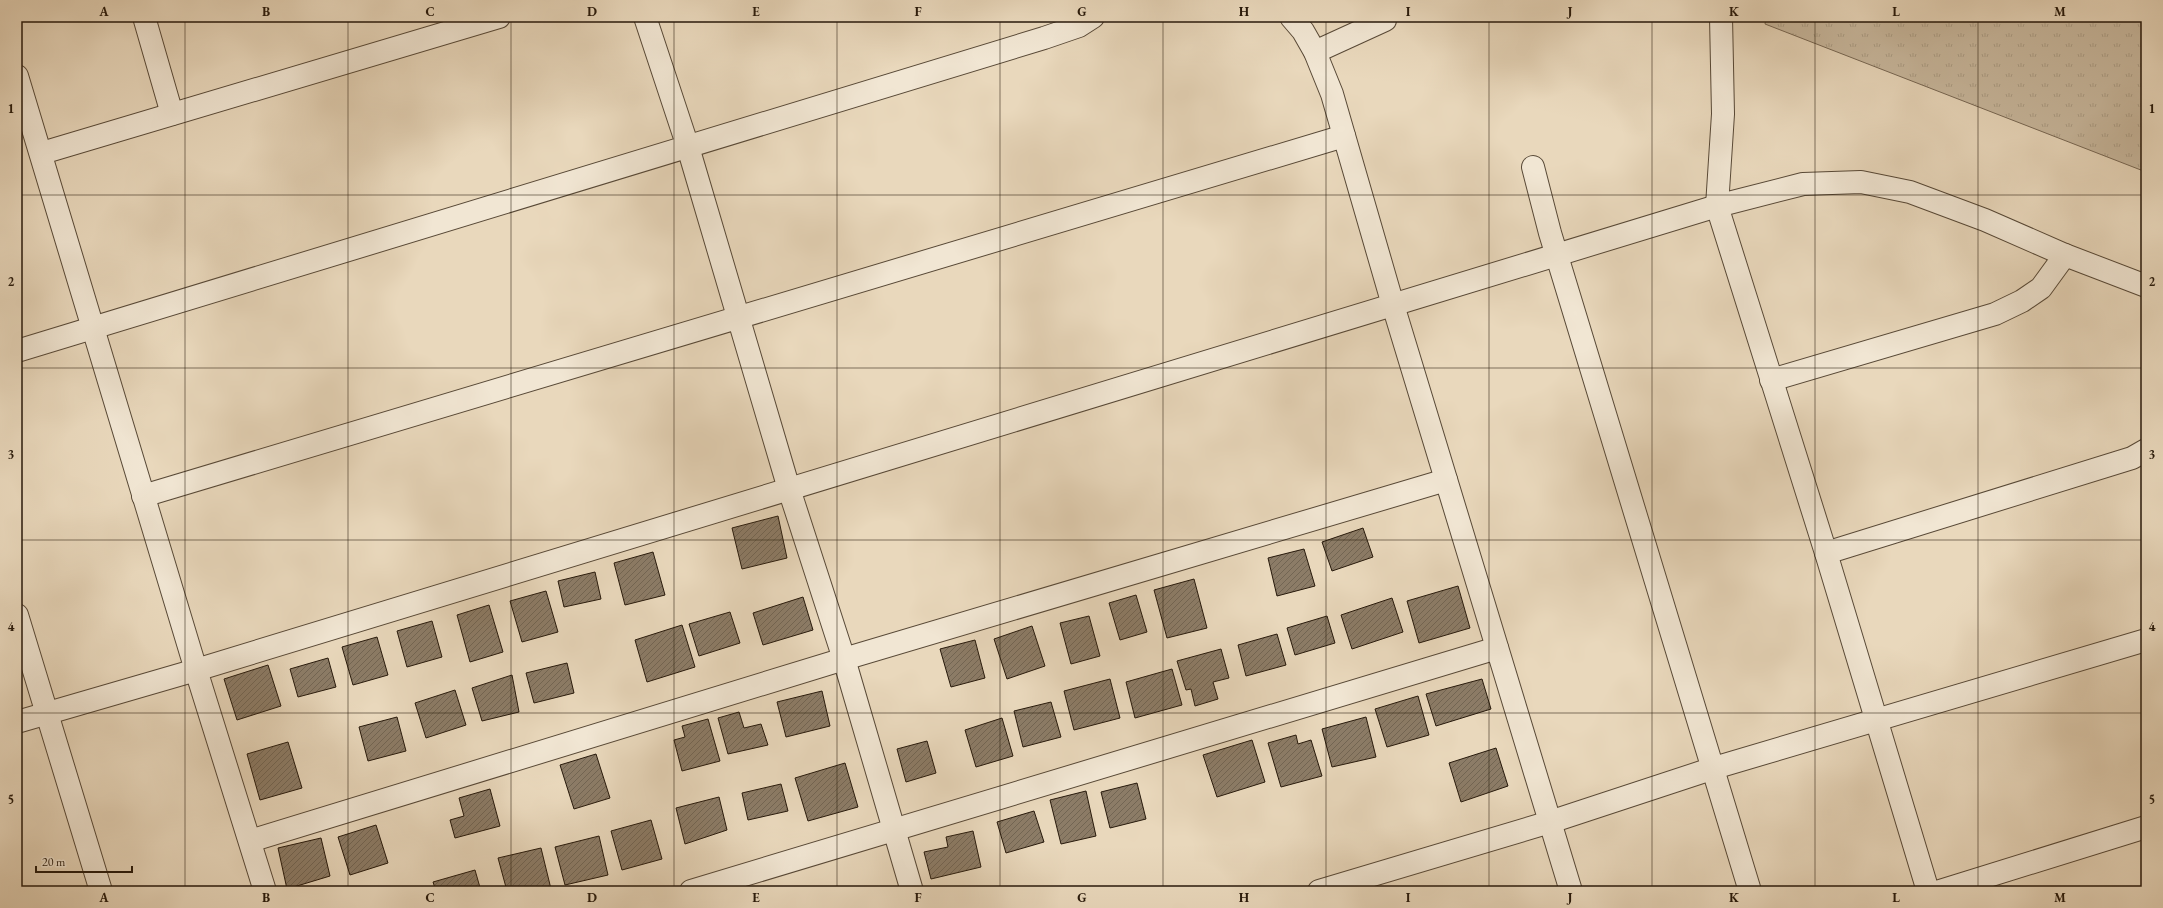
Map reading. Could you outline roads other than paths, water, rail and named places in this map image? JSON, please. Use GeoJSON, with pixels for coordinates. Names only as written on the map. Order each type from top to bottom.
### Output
{"type":"FeatureCollection","features":[{"type":"Feature","properties":{"kind":"street"},"geometry":{"type":"LineString","coordinates":[[144,17],[172,114]]}},
{"type":"Feature","properties":{"kind":"street"},"geometry":{"type":"LineString","coordinates":[[42,153],[499,17]]}},
{"type":"Feature","properties":{"kind":"street"},"geometry":{"type":"LineString","coordinates":[[645,17],[688,147],[789,489],[844,659],[912,891]]}},
{"type":"Feature","properties":{"kind":"street"},"geometry":{"type":"LineString","coordinates":[[17,351],[1044,38],[1079,26],[1093,17]]}},
{"type":"Feature","properties":{"kind":"street"},"geometry":{"type":"LineString","coordinates":[[1291,17],[1303,32],[1315,52],[1332,94],[1393,305],[1571,891]]}},
{"type":"Feature","properties":{"kind":"street"},"geometry":{"type":"LineString","coordinates":[[1315,52],[1385,20],[1385,17]]}},
{"type":"Feature","properties":{"kind":"street"},"geometry":{"type":"LineString","coordinates":[[1721,17],[1723,114],[1717,206],[1770,380],[1826,554],[1928,891]]}},
{"type":"Feature","properties":{"kind":"street"},"geometry":{"type":"LineString","coordinates":[[17,76],[42,153],[143,496],[265,891]]}},
{"type":"Feature","properties":{"kind":"street"},"geometry":{"type":"LineString","coordinates":[[143,496],[1344,136]]}},
{"type":"Feature","properties":{"kind":"street"},"geometry":{"type":"LineString","coordinates":[[1533,167],[1558,256],[1750,891]]}},
{"type":"Feature","properties":{"kind":"street"},"geometry":{"type":"LineString","coordinates":[[17,722],[196,670],[1558,256],[1717,206],[1803,184],[1861,182],[1910,192],[1985,220],[2065,255],[2146,286]]}},
{"type":"Feature","properties":{"kind":"street"},"geometry":{"type":"LineString","coordinates":[[1770,380],[1995,314],[2022,301],[2041,288],[2065,255]]}},
{"type":"Feature","properties":{"kind":"street"},"geometry":{"type":"LineString","coordinates":[[1826,554],[2132,458],[2146,450]]}},
{"type":"Feature","properties":{"kind":"street"},"geometry":{"type":"LineString","coordinates":[[250,841],[844,659],[1446,480]]}},
{"type":"Feature","properties":{"kind":"street"},"geometry":{"type":"LineString","coordinates":[[17,615],[101,891]]}},
{"type":"Feature","properties":{"kind":"street"},"geometry":{"type":"LineString","coordinates":[[1320,891],[1550,822],[1714,768],[1877,721],[2146,640]]}},
{"type":"Feature","properties":{"kind":"street"},"geometry":{"type":"LineString","coordinates":[[691,891],[1497,648]]}},
{"type":"Feature","properties":{"kind":"street"},"geometry":{"type":"LineString","coordinates":[[1940,891],[2146,827]]}}]}
